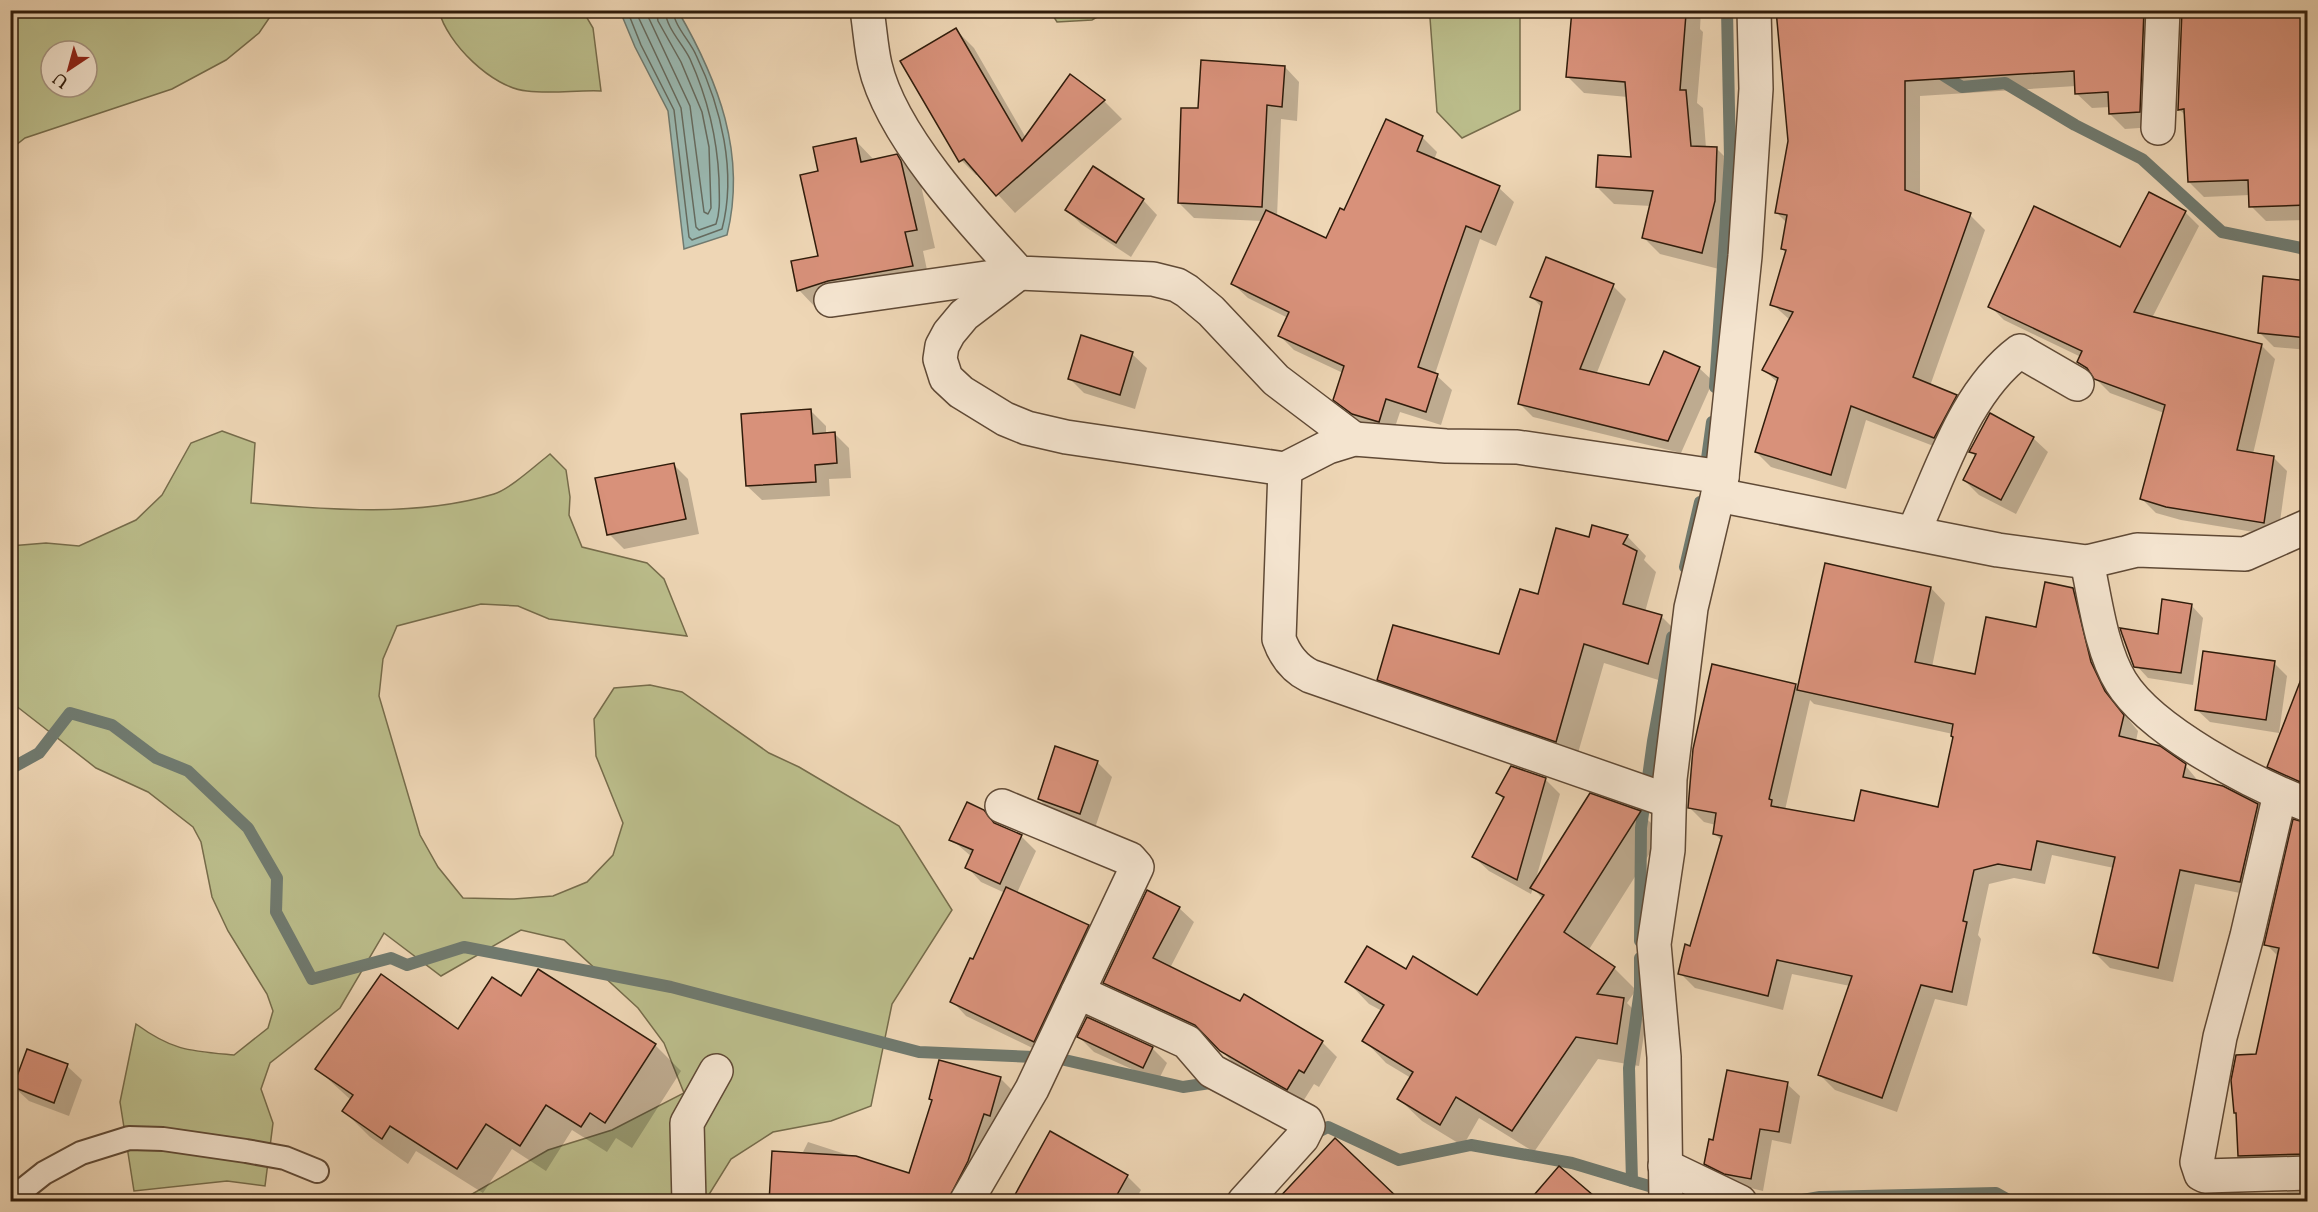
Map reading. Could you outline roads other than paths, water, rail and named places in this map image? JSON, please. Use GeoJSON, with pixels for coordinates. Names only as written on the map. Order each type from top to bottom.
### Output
{"type":"FeatureCollection","features":[{"type":"Feature","properties":{"kind":"street"},"geometry":{"type":"LineString","coordinates":[[867,10],[875,67],[891,105],[938,179],[969,218],[1019,273]]}},
{"type":"Feature","properties":{"kind":"street"},"geometry":{"type":"LineString","coordinates":[[1738,1201],[1666,1182],[1664,1057],[1654,944],[1668,850],[1651,795],[1691,608],[1745,256],[1756,89],[1754,10]]}},
{"type":"Feature","properties":{"kind":"street"},"geometry":{"type":"LineString","coordinates":[[2158,128],[2163,10]]}},
{"type":"Feature","properties":{"kind":"street"},"geometry":{"type":"LineString","coordinates":[[1019,273],[964,315],[942,346],[941,368],[946,378],[961,392],[1005,419],[1066,437],[1285,469],[1328,447],[1354,439],[1446,446],[1518,447],[1711,480],[1913,533],[1998,550],[2087,562],[2137,550],[2245,554],[2307,526]]}},
{"type":"Feature","properties":{"kind":"street"},"geometry":{"type":"LineString","coordinates":[[831,300],[1019,273],[1153,279],[1177,285],[1188,291],[1210,311],[1276,380],[1354,439]]}},
{"type":"Feature","properties":{"kind":"street"},"geometry":{"type":"LineString","coordinates":[[1913,533],[1966,413],[1985,384],[2002,365],[2020,351],[2077,384]]}},
{"type":"Feature","properties":{"kind":"street"},"geometry":{"type":"LineString","coordinates":[[1285,469],[1278,639],[1297,668],[1311,676],[1651,795]]}},
{"type":"Feature","properties":{"kind":"street"},"geometry":{"type":"LineString","coordinates":[[2087,562],[2105,641],[2120,681],[2148,713],[2184,740],[2294,799],[2247,936],[2220,1037],[2197,1162],[2201,1174],[2205,1176],[2307,1173]]}},
{"type":"Feature","properties":{"kind":"street"},"geometry":{"type":"LineString","coordinates":[[966,1202],[1032,1089],[1136,869],[1136,864],[1130,859],[1002,806]]}},
{"type":"Feature","properties":{"kind":"street"},"geometry":{"type":"LineString","coordinates":[[1072,1006],[1187,1042],[1212,1071],[1306,1121],[1305,1134],[1244,1202]]}},
{"type":"Feature","properties":{"kind":"street"},"geometry":{"type":"LineString","coordinates":[[688,1202],[687,1123],[716,1071]]}},
{"type":"Feature","properties":{"kind":"lane"},"geometry":{"type":"LineString","coordinates":[[10,1200],[44,1173],[81,1153],[129,1138],[163,1139],[246,1150],[285,1158],[317,1171]]}},
{"type":"Feature","properties":{"kind":"water"},"geometry":{"type":"Polygon","coordinates":[[[620,11],[678,11],[705,64],[725,118],[731,147],[732,205],[727,235],[684,249],[668,111],[635,47],[620,11]]]}},
{"type":"Feature","properties":{"kind":"waterway"},"geometry":{"type":"LineString","coordinates":[[1715,387],[1730,158],[1727,10]]}},
{"type":"Feature","properties":{"kind":"waterway"},"geometry":{"type":"LineString","coordinates":[[1935,70],[1962,87],[2005,83],[2075,125],[2142,159],[2222,232],[2301,248],[2308,253]]}},
{"type":"Feature","properties":{"kind":"waterway"},"geometry":{"type":"LineString","coordinates":[[1705,473],[1712,422]]}},
{"type":"Feature","properties":{"kind":"waterway"},"geometry":{"type":"LineString","coordinates":[[1685,567],[1700,502]]}},
{"type":"Feature","properties":{"kind":"waterway"},"geometry":{"type":"LineString","coordinates":[[1640,941],[1641,828],[1653,741],[1672,637]]}},
{"type":"Feature","properties":{"kind":"waterway"},"geometry":{"type":"LineString","coordinates":[[10,769],[39,753],[70,713],[112,725],[156,758],[188,771],[248,828],[277,878],[276,912],[312,979],[391,958],[407,965],[464,947],[671,987],[919,1052],[1056,1058],[1183,1087],[1217,1082]]}},
{"type":"Feature","properties":{"kind":"waterway"},"geometry":{"type":"LineString","coordinates":[[1640,958],[1640,990],[1629,1068],[1632,1181],[1704,1202]]}},
{"type":"Feature","properties":{"kind":"waterway"},"geometry":{"type":"LineString","coordinates":[[1310,1136],[1328,1127],[1399,1160],[1471,1145],[1572,1163],[1632,1181]]}},
{"type":"Feature","properties":{"kind":"waterway"},"geometry":{"type":"LineString","coordinates":[[1791,1202],[1820,1197],[1996,1193],[2012,1202]]}}]}
